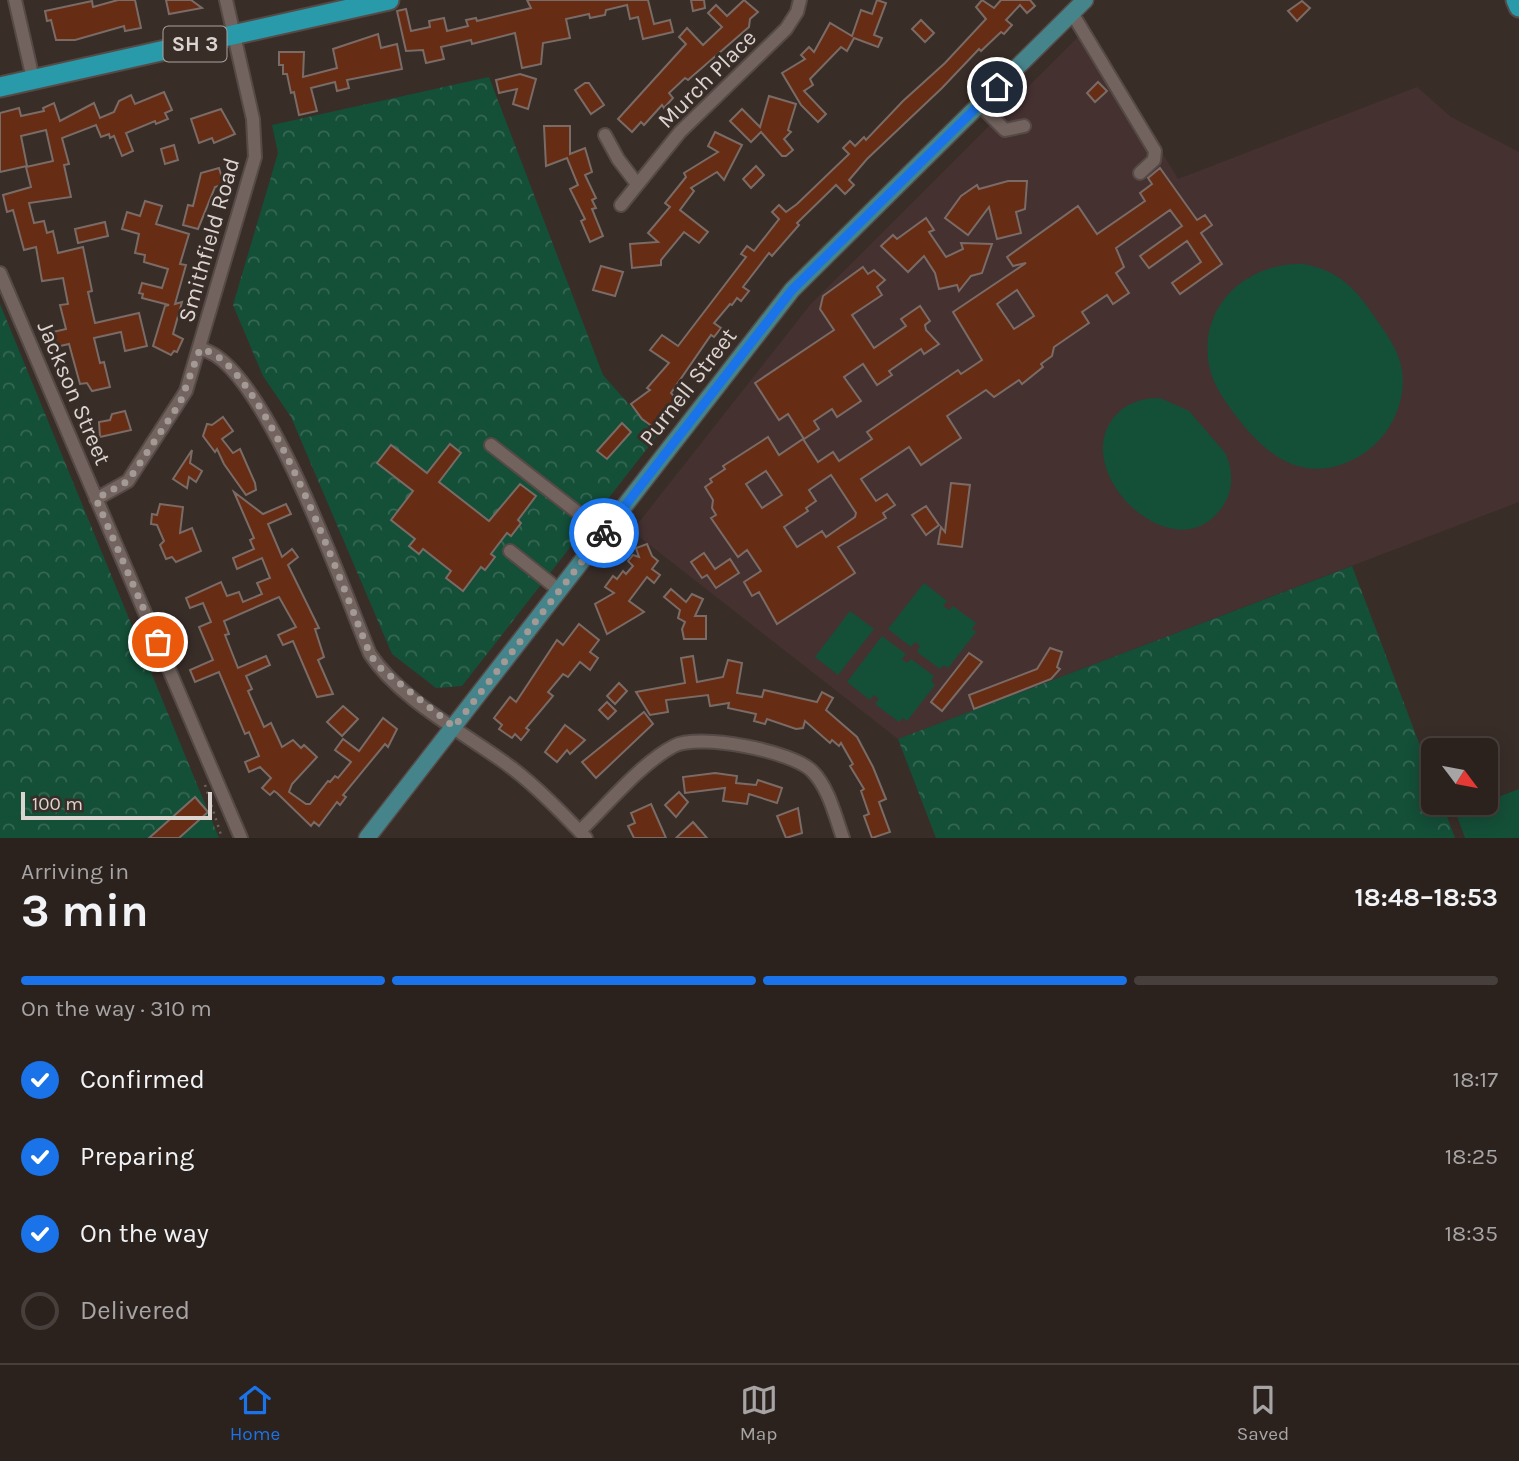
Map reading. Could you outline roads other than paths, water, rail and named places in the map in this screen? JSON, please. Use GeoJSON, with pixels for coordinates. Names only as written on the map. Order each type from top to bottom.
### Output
{"type":"FeatureCollection","features":[{"type":"Feature","properties":{"kind":"highway","name":"SH 3"},"geometry":{"type":"LineString","coordinates":[[0,87],[389,0]]}},
{"type":"Feature","properties":{"kind":"highway"},"geometry":{"type":"LineString","coordinates":[[1516,0],[1519,7]]}},
{"type":"Feature","properties":{"kind":"main road","name":"Purnell Street"},"geometry":{"type":"LineString","coordinates":[[367,838],[792,290],[1085,0]]}},
{"type":"Feature","properties":{"kind":"street"},"geometry":{"type":"LineString","coordinates":[[15,0],[33,79]]}},
{"type":"Feature","properties":{"kind":"street","name":"Smithfield Road"},"geometry":{"type":"LineString","coordinates":[[96,499],[128,481],[180,403],[200,349],[255,157],[253,120],[226,0]]}},
{"type":"Feature","properties":{"kind":"street","name":"Murch Place"},"geometry":{"type":"LineString","coordinates":[[621,205],[680,132],[786,29],[800,0]]}},
{"type":"Feature","properties":{"kind":"street"},"geometry":{"type":"LineString","coordinates":[[1072,13],[1155,151],[1154,160],[1140,173]]}},
{"type":"Feature","properties":{"kind":"street"},"geometry":{"type":"LineString","coordinates":[[1087,64],[1099,57]]}},
{"type":"Feature","properties":{"kind":"street"},"geometry":{"type":"LineString","coordinates":[[979,104],[1004,136],[1024,126]]}},
{"type":"Feature","properties":{"kind":"street"},"geometry":{"type":"LineString","coordinates":[[605,135],[618,159],[637,184]]}},
{"type":"Feature","properties":{"kind":"street","name":"Jackson Street"},"geometry":{"type":"LineString","coordinates":[[0,273],[241,838]]}},
{"type":"Feature","properties":{"kind":"street"},"geometry":{"type":"LineString","coordinates":[[200,349],[218,356],[240,377],[277,433],[370,654],[378,666],[454,727],[513,769],[583,835],[662,753],[689,740],[788,756],[800,761],[819,780],[843,838]]}},
{"type":"Feature","properties":{"kind":"street"},"geometry":{"type":"LineString","coordinates":[[491,445],[604,533]]}},
{"type":"Feature","properties":{"kind":"street"},"geometry":{"type":"LineString","coordinates":[[510,551],[559,590]]}}]}
